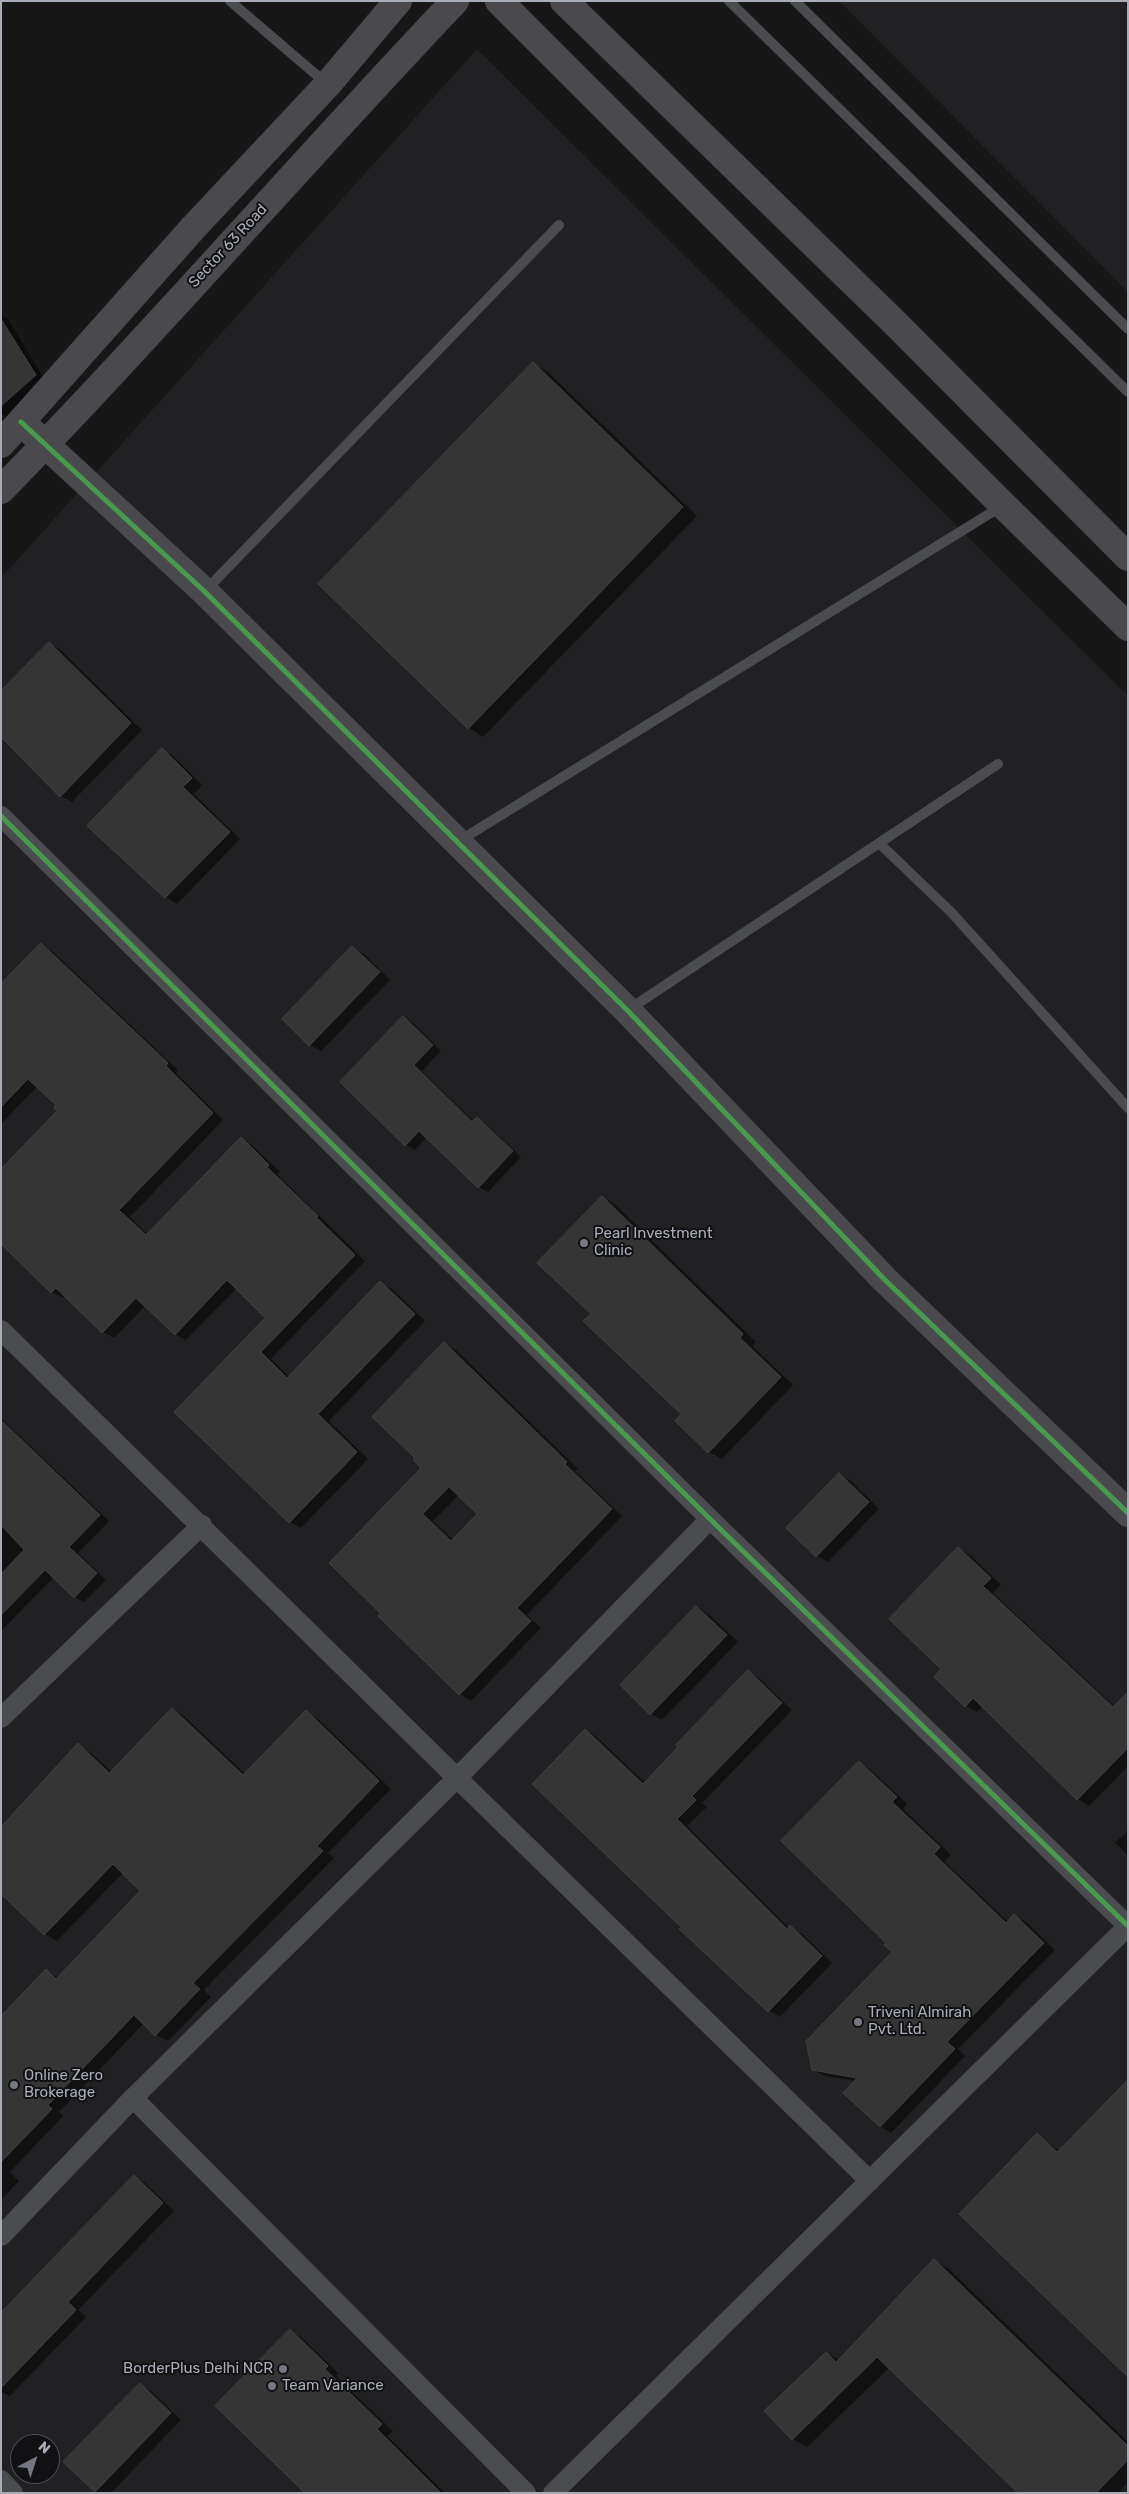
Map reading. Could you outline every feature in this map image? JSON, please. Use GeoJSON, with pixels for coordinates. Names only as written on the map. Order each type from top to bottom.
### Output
{"type":"FeatureCollection","features":[{"type":"Feature","properties":{"kind":"street"},"geometry":{"type":"LineString","coordinates":[[1,444],[193,228],[328,84],[398,1]]}},
{"type":"Feature","properties":{"kind":"street","name":"Sector 63 Road"},"geometry":{"type":"LineString","coordinates":[[1,490],[46,444],[354,107],[455,1]]}},
{"type":"Feature","properties":{"kind":"street"},"geometry":{"type":"LineString","coordinates":[[498,1],[1003,506],[1128,627]]}},
{"type":"Feature","properties":{"kind":"street"},"geometry":{"type":"LineString","coordinates":[[564,1],[894,322],[1128,557]]}},
{"type":"Feature","properties":{"kind":"street"},"geometry":{"type":"LineString","coordinates":[[21,422],[204,591],[628,1011],[884,1279],[1128,1513]]}},
{"type":"Feature","properties":{"kind":"street"},"geometry":{"type":"LineString","coordinates":[[1,816],[710,1519],[1128,1926],[553,2493]]}},
{"type":"Feature","properties":{"kind":"street"},"geometry":{"type":"LineString","coordinates":[[1,1330],[870,2181]]}},
{"type":"Feature","properties":{"kind":"street"},"geometry":{"type":"LineString","coordinates":[[1,2236],[133,2098],[457,1778],[710,1519]]}},
{"type":"Feature","properties":{"kind":"street"},"geometry":{"type":"LineString","coordinates":[[1,1718],[202,1525]]}},
{"type":"Feature","properties":{"kind":"street"},"geometry":{"type":"LineString","coordinates":[[133,2098],[526,2493]]}},
{"type":"Feature","properties":{"kind":"street"},"geometry":{"type":"LineString","coordinates":[[1,2480],[13,2493]]}},
{"type":"Feature","properties":{"kind":"lane"},"geometry":{"type":"LineString","coordinates":[[230,1],[328,84]]}},
{"type":"Feature","properties":{"kind":"lane"},"geometry":{"type":"LineString","coordinates":[[729,1],[1128,392]]}},
{"type":"Feature","properties":{"kind":"lane"},"geometry":{"type":"LineString","coordinates":[[796,1],[1128,329]]}},
{"type":"Feature","properties":{"kind":"lane"},"geometry":{"type":"LineString","coordinates":[[204,591],[559,226]]}},
{"type":"Feature","properties":{"kind":"lane"},"geometry":{"type":"LineString","coordinates":[[458,842],[1003,506]]}},
{"type":"Feature","properties":{"kind":"lane"},"geometry":{"type":"LineString","coordinates":[[628,1011],[998,764]]}},
{"type":"Feature","properties":{"kind":"lane"},"geometry":{"type":"LineString","coordinates":[[879,843],[951,912],[1128,1108]]}},
{"type":"Feature","properties":{"kind":"shaded area"},"geometry":{"type":"Polygon","coordinates":[[[839,1],[1128,1],[1128,292],[839,1]]]}},
{"type":"Feature","properties":{"kind":"shaded area"},"geometry":{"type":"Polygon","coordinates":[[[477,49],[1128,696],[1128,2493],[1,2493],[1,578],[477,49]]]}},
{"type":"Feature","properties":{"kind":"building"},"geometry":{"type":"Polygon","coordinates":[[[1,319],[36,375],[1,406],[1,319]]]}},
{"type":"Feature","properties":{"kind":"building"},"geometry":{"type":"Polygon","coordinates":[[[533,362],[683,507],[468,729],[318,584],[533,362]]]}},
{"type":"Feature","properties":{"kind":"building"},"geometry":{"type":"Polygon","coordinates":[[[49,642],[131,723],[60,797],[1,737],[1,691],[49,642]]]}},
{"type":"Feature","properties":{"kind":"building"},"geometry":{"type":"Polygon","coordinates":[[[162,748],[192,778],[183,787],[230,832],[165,898],[87,826],[162,748]]]}},
{"type":"Feature","properties":{"kind":"building"},"geometry":{"type":"Polygon","coordinates":[[[41,943],[168,1063],[166,1066],[213,1113],[119,1210],[146,1235],[241,1137],[269,1165],[267,1167],[355,1255],[261,1352],[287,1378],[380,1281],[415,1314],[318,1414],[357,1452],[289,1523],[174,1412],[265,1318],[227,1280],[175,1335],[136,1298],[102,1333],[56,1288],[51,1293],[1,1244],[1,1169],[57,1111],[54,1108],[56,1105],[28,1079],[1,1107],[1,984],[41,943]]]}},
{"type":"Feature","properties":{"kind":"building"},"geometry":{"type":"Polygon","coordinates":[[[352,946],[380,972],[309,1046],[282,1019],[352,946]]]}},
{"type":"Feature","properties":{"kind":"building"},"geometry":{"type":"Polygon","coordinates":[[[403,1016],[433,1045],[414,1065],[472,1122],[477,1117],[513,1151],[478,1188],[419,1131],[405,1146],[340,1082],[403,1016]]]}},
{"type":"Feature","properties":{"kind":"building"},"geometry":{"type":"Polygon","coordinates":[[[602,1196],[743,1334],[740,1338],[781,1377],[708,1453],[675,1421],[681,1414],[583,1321],[591,1314],[537,1263],[602,1196]]]}},
{"type":"Feature","properties":{"kind":"building"},"geometry":{"type":"Polygon","coordinates":[[[444,1342],[567,1462],[565,1464],[612,1509],[517,1608],[531,1621],[459,1695],[378,1616],[380,1613],[329,1563],[421,1468],[413,1460],[415,1458],[372,1417],[444,1342]],[[449,1487],[423,1514],[451,1541],[477,1514],[449,1487]]]}},
{"type":"Feature","properties":{"kind":"building"},"geometry":{"type":"Polygon","coordinates":[[[1,1420],[100,1515],[69,1547],[97,1573],[74,1598],[45,1570],[1,1615],[1,1574],[24,1550],[1,1525],[1,1420]]]}},
{"type":"Feature","properties":{"kind":"building"},"geometry":{"type":"Polygon","coordinates":[[[839,1473],[869,1502],[816,1557],[786,1528],[839,1473]]]}},
{"type":"Feature","properties":{"kind":"building"},"geometry":{"type":"Polygon","coordinates":[[[958,1547],[991,1578],[983,1586],[1113,1707],[1128,1692],[1128,1748],[1077,1800],[973,1698],[965,1707],[934,1677],[941,1669],[889,1619],[958,1547]]]}},
{"type":"Feature","properties":{"kind":"building"},"geometry":{"type":"Polygon","coordinates":[[[696,1606],[727,1635],[650,1715],[620,1685],[696,1606]]]}},
{"type":"Feature","properties":{"kind":"building"},"geometry":{"type":"Polygon","coordinates":[[[748,1670],[782,1703],[692,1796],[696,1800],[677,1819],[787,1929],[790,1925],[822,1956],[768,2012],[679,1929],[681,1927],[532,1784],[585,1729],[643,1784],[678,1747],[676,1745],[748,1670]]]}},
{"type":"Feature","properties":{"kind":"building"},"geometry":{"type":"Polygon","coordinates":[[[172,1708],[243,1775],[306,1710],[379,1781],[317,1846],[323,1851],[193,1983],[200,1989],[155,2036],[134,2015],[48,2105],[52,2109],[1,2162],[1,2016],[46,1969],[56,1979],[140,1891],[113,1864],[44,1935],[1,1894],[1,1827],[78,1743],[109,1773],[172,1708]]]}},
{"type":"Feature","properties":{"kind":"building"},"geometry":{"type":"Polygon","coordinates":[[[859,1761],[897,1797],[892,1802],[940,1847],[934,1854],[1006,1923],[1014,1914],[1044,1943],[947,2042],[955,2049],[880,2127],[843,2093],[857,2078],[812,2070],[806,2041],[892,1952],[884,1945],[886,1943],[781,1841],[859,1761]]]}},
{"type":"Feature","properties":{"kind":"building"},"geometry":{"type":"Polygon","coordinates":[[[1128,2080],[1128,2377],[959,2214],[1037,2133],[1057,2152],[1128,2080]]]}},
{"type":"Feature","properties":{"kind":"building"},"geometry":{"type":"Polygon","coordinates":[[[134,2175],[163,2203],[68,2302],[76,2310],[1,2388],[1,2313],[134,2175]]]}},
{"type":"Feature","properties":{"kind":"building"},"geometry":{"type":"Polygon","coordinates":[[[934,2259],[1128,2446],[1128,2460],[1096,2493],[1018,2493],[877,2357],[792,2440],[764,2411],[826,2352],[836,2362],[934,2259]]]}},
{"type":"Feature","properties":{"kind":"building"},"geometry":{"type":"Polygon","coordinates":[[[290,2329],[328,2366],[325,2369],[382,2424],[377,2429],[441,2493],[305,2493],[215,2406],[290,2329]]]}},
{"type":"Feature","properties":{"kind":"building"},"geometry":{"type":"Polygon","coordinates":[[[140,2383],[171,2413],[95,2492],[63,2462],[140,2383]]]}},
{"type":"Feature","properties":{"kind":"cycle path"},"geometry":{"type":"LineString","coordinates":[[21,422],[204,591],[628,1011],[884,1279],[1128,1513]]}},
{"type":"Feature","properties":{"kind":"cycle path"},"geometry":{"type":"LineString","coordinates":[[1,816],[710,1519],[1128,1926]]}},
{"type":"Feature","properties":{"kind":"place","name":"Pearl Investment Clinic"},"geometry":{"type":"Point","coordinates":[584,1243]}},
{"type":"Feature","properties":{"kind":"place","name":"Triveni Almirah Pvt. Ltd."},"geometry":{"type":"Point","coordinates":[858,2022]}},
{"type":"Feature","properties":{"kind":"place","name":"Online Zero Brokerage"},"geometry":{"type":"Point","coordinates":[14,2085]}},
{"type":"Feature","properties":{"kind":"place","name":"BorderPlus Delhi NCR"},"geometry":{"type":"Point","coordinates":[283,2369]}},
{"type":"Feature","properties":{"kind":"place","name":"Team Variance"},"geometry":{"type":"Point","coordinates":[272,2386]}}]}
